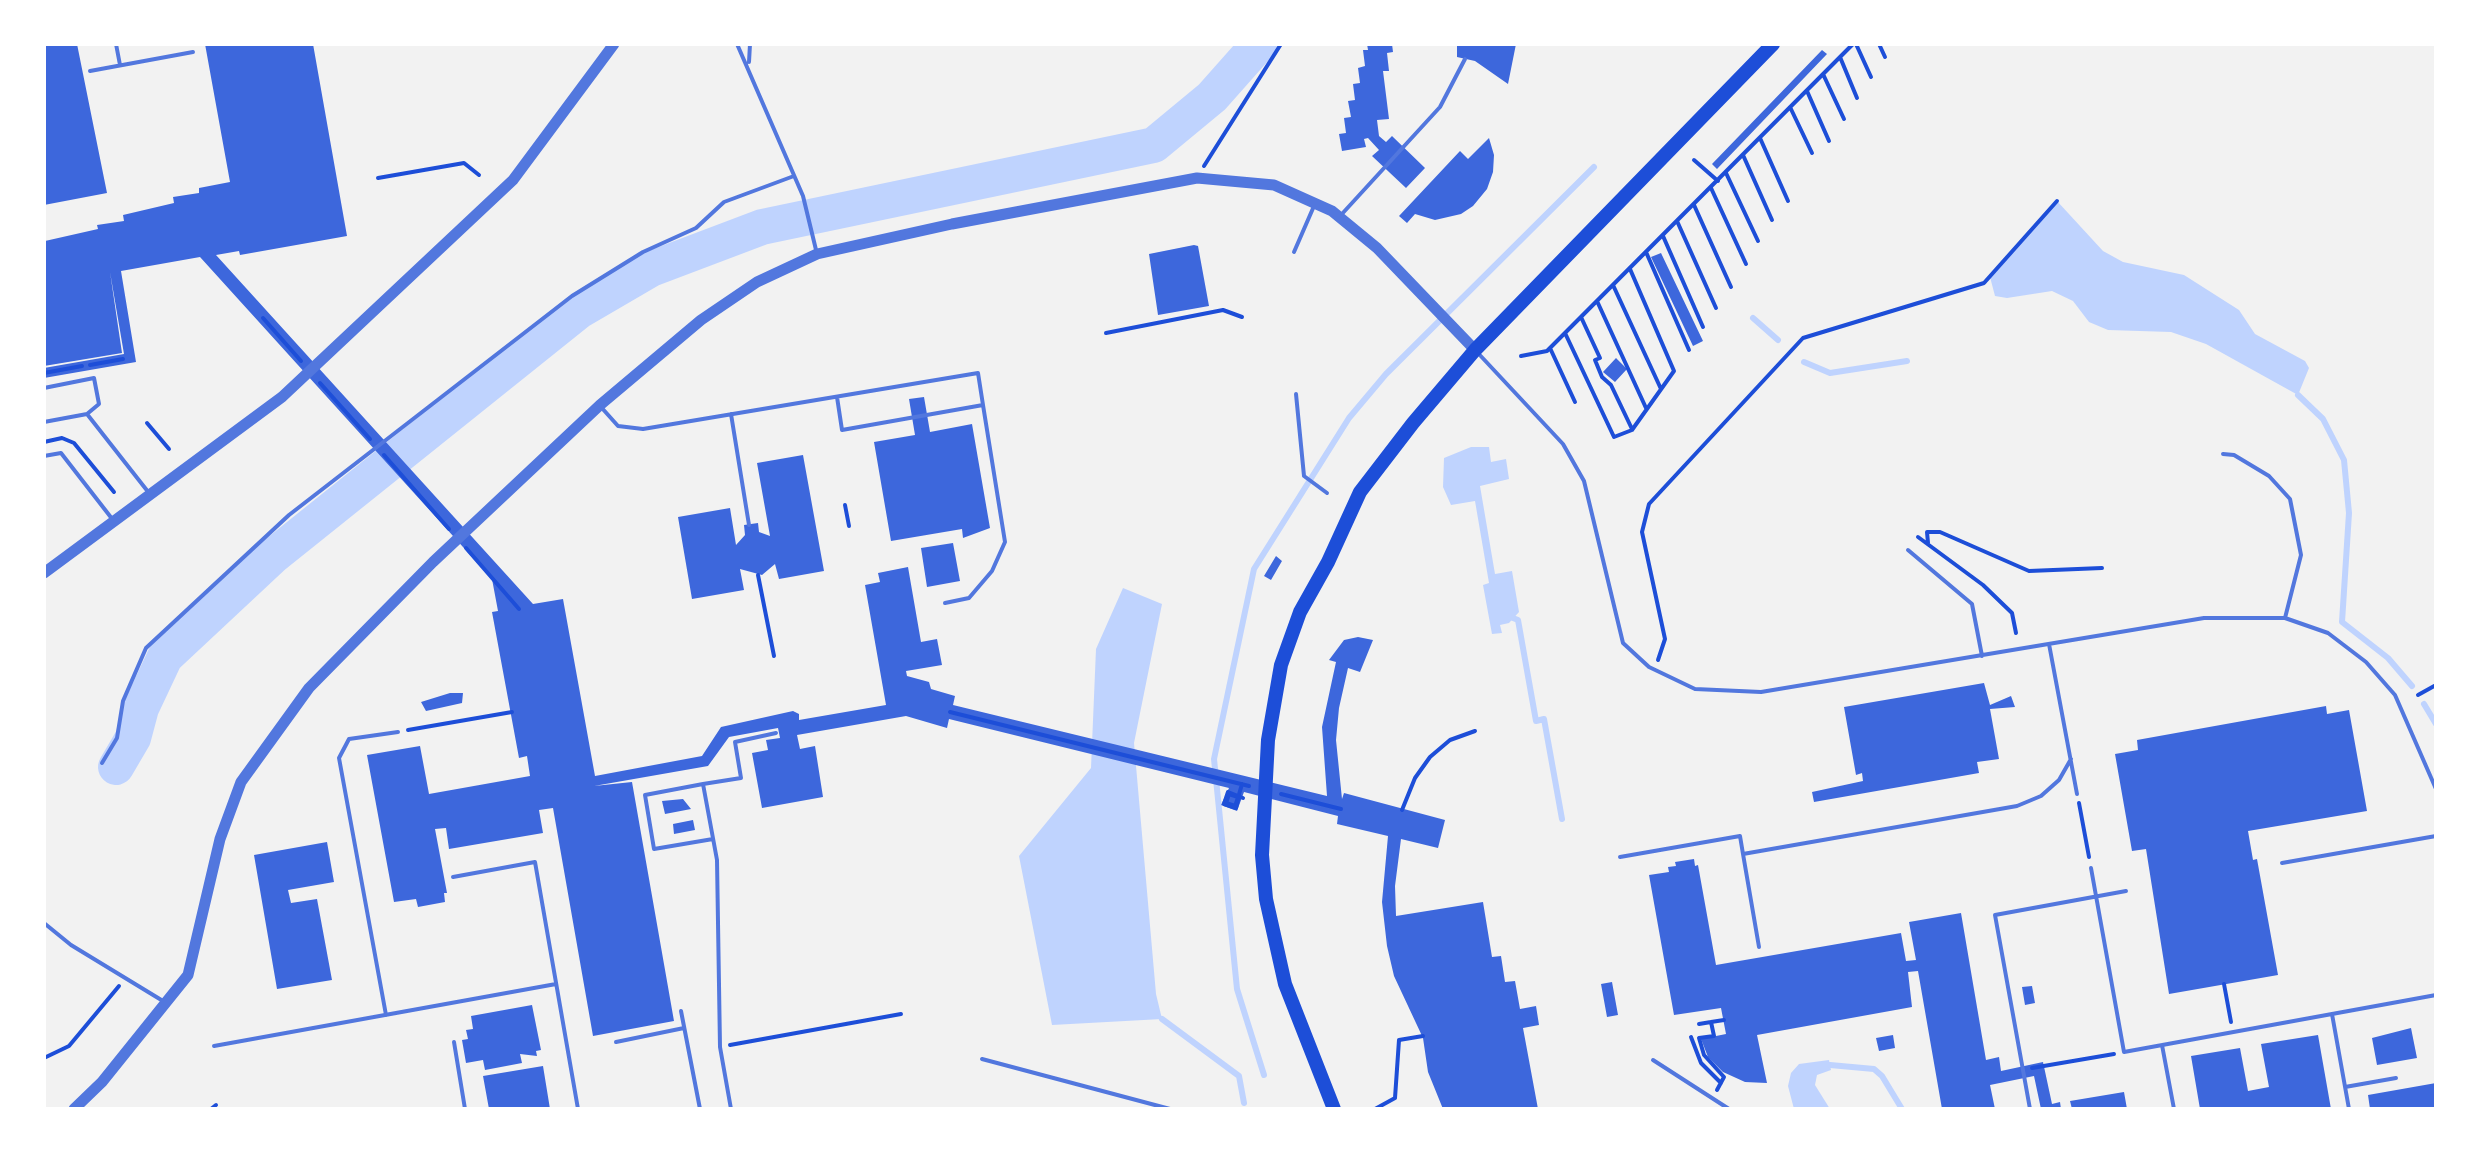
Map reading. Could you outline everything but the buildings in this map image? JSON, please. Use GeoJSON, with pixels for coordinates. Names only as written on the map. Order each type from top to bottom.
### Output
{"type":"FeatureCollection","features":[{"type":"Feature","properties":{"kind":"main road"},"geometry":{"type":"LineString","coordinates":[[1334,1109],[1285,984],[1266,899],[1262,814],[1268,740],[1281,665],[1300,612],[1328,562],[1360,492],[1475,350],[1773,44]]}},
{"type":"Feature","properties":{"kind":"street"},"geometry":{"type":"LineString","coordinates":[[44,573],[282,397],[513,180],[614,44]]}},
{"type":"Feature","properties":{"kind":"street"},"geometry":{"type":"LineString","coordinates":[[74,1109],[102,1082],[169,1004],[188,975],[220,839],[241,782],[300,700],[433,562],[600,405],[701,320],[757,282],[817,254],[952,224],[1197,178],[1274,185],[1339,217],[1377,248],[1475,350]]}},
{"type":"Feature","properties":{"kind":"lane"},"geometry":{"type":"LineString","coordinates":[[116,44],[120,66]]}},
{"type":"Feature","properties":{"kind":"lane"},"geometry":{"type":"LineString","coordinates":[[737,44],[749,64],[766,116],[803,196],[817,254]]}},
{"type":"Feature","properties":{"kind":"lane"},"geometry":{"type":"LineString","coordinates":[[749,64],[750,44]]}},
{"type":"Feature","properties":{"kind":"lane"},"geometry":{"type":"LineString","coordinates":[[90,71],[193,52]]}},
{"type":"Feature","properties":{"kind":"lane"},"geometry":{"type":"LineString","coordinates":[[1339,217],[1440,107],[1465,59]]}},
{"type":"Feature","properties":{"kind":"lane"},"geometry":{"type":"LineString","coordinates":[[102,763],[117,738],[123,701],[146,648],[289,515],[572,296],[643,252],[696,228],[724,202],[794,176]]}},
{"type":"Feature","properties":{"kind":"lane"},"geometry":{"type":"LineString","coordinates":[[1294,252],[1315,204]]}},
{"type":"Feature","properties":{"kind":"lane"},"geometry":{"type":"LineString","coordinates":[[1475,350],[1522,404],[1563,444],[1584,481],[1623,643],[1654,670],[1695,689],[1761,692],[2204,618],[2285,618],[2328,633],[2376,673],[2395,695],[2436,789]]}},
{"type":"Feature","properties":{"kind":"lane"},"geometry":{"type":"LineString","coordinates":[[600,405],[618,426],[628,430],[978,373],[1005,542],[992,571],[969,598],[945,603]]}},
{"type":"Feature","properties":{"kind":"lane"},"geometry":{"type":"LineString","coordinates":[[44,388],[94,378],[99,404],[87,414],[44,422]]}},
{"type":"Feature","properties":{"kind":"lane"},"geometry":{"type":"LineString","coordinates":[[1296,394],[1304,476],[1327,493]]}},
{"type":"Feature","properties":{"kind":"lane"},"geometry":{"type":"LineString","coordinates":[[837,397],[842,430],[983,405]]}},
{"type":"Feature","properties":{"kind":"lane"},"geometry":{"type":"LineString","coordinates":[[87,414],[150,495]]}},
{"type":"Feature","properties":{"kind":"lane"},"geometry":{"type":"LineString","coordinates":[[731,414],[749,525]]}},
{"type":"Feature","properties":{"kind":"lane"},"geometry":{"type":"LineString","coordinates":[[44,456],[61,453],[115,522]]}},
{"type":"Feature","properties":{"kind":"lane"},"geometry":{"type":"LineString","coordinates":[[2223,454],[2234,455],[2269,476],[2290,499],[2301,555],[2285,618]]}},
{"type":"Feature","properties":{"kind":"lane"},"geometry":{"type":"LineString","coordinates":[[1908,550],[1972,604],[1982,656]]}},
{"type":"Feature","properties":{"kind":"lane"},"geometry":{"type":"LineString","coordinates":[[2049,644],[2077,794]]}},
{"type":"Feature","properties":{"kind":"lane"},"geometry":{"type":"LineString","coordinates":[[386,1015],[339,758],[349,739],[398,732]]}},
{"type":"Feature","properties":{"kind":"lane"},"geometry":{"type":"LineString","coordinates":[[713,839],[654,849],[645,795],[741,778],[735,742],[776,733]]}},
{"type":"Feature","properties":{"kind":"lane"},"geometry":{"type":"LineString","coordinates":[[1743,854],[2017,806],[2041,796],[2059,780],[2071,759]]}},
{"type":"Feature","properties":{"kind":"lane"},"geometry":{"type":"LineString","coordinates":[[703,784],[717,860],[720,1047],[731,1109]]}},
{"type":"Feature","properties":{"kind":"lane"},"geometry":{"type":"LineString","coordinates":[[1620,857],[1740,836],[1759,947]]}},
{"type":"Feature","properties":{"kind":"lane"},"geometry":{"type":"LineString","coordinates":[[2282,863],[2436,836]]}},
{"type":"Feature","properties":{"kind":"lane"},"geometry":{"type":"LineString","coordinates":[[453,877],[535,862],[578,1109]]}},
{"type":"Feature","properties":{"kind":"lane"},"geometry":{"type":"LineString","coordinates":[[2091,868],[2124,1052],[2436,995]]}},
{"type":"Feature","properties":{"kind":"lane"},"geometry":{"type":"LineString","coordinates":[[2030,1109],[1995,915],[2126,891]]}},
{"type":"Feature","properties":{"kind":"lane"},"geometry":{"type":"LineString","coordinates":[[44,923],[71,945],[169,1004]]}},
{"type":"Feature","properties":{"kind":"lane"},"geometry":{"type":"LineString","coordinates":[[214,1046],[556,984]]}},
{"type":"Feature","properties":{"kind":"lane"},"geometry":{"type":"LineString","coordinates":[[681,1011],[700,1109]]}},
{"type":"Feature","properties":{"kind":"lane"},"geometry":{"type":"LineString","coordinates":[[2332,1014],[2349,1109]]}},
{"type":"Feature","properties":{"kind":"lane"},"geometry":{"type":"LineString","coordinates":[[616,1042],[684,1028]]}},
{"type":"Feature","properties":{"kind":"lane"},"geometry":{"type":"LineString","coordinates":[[454,1042],[465,1109]]}},
{"type":"Feature","properties":{"kind":"lane"},"geometry":{"type":"LineString","coordinates":[[2162,1045],[2174,1109]]}},
{"type":"Feature","properties":{"kind":"lane"},"geometry":{"type":"LineString","coordinates":[[982,1059],[1170,1109]]}},
{"type":"Feature","properties":{"kind":"lane"},"geometry":{"type":"LineString","coordinates":[[1653,1060],[1729,1109]]}},
{"type":"Feature","properties":{"kind":"lane"},"geometry":{"type":"LineString","coordinates":[[2345,1087],[2396,1078]]}},
{"type":"Feature","properties":{"kind":"path"},"geometry":{"type":"LineString","coordinates":[[1197,178],[1281,44]]}},
{"type":"Feature","properties":{"kind":"path"},"geometry":{"type":"LineString","coordinates":[[1843,44],[1852,45]]}},
{"type":"Feature","properties":{"kind":"path"},"geometry":{"type":"LineString","coordinates":[[1879,44],[1885,57]]}},
{"type":"Feature","properties":{"kind":"path"},"geometry":{"type":"LineString","coordinates":[[1521,356],[1550,348],[1852,45]]}},
{"type":"Feature","properties":{"kind":"path"},"geometry":{"type":"LineString","coordinates":[[1852,45],[1871,77]]}},
{"type":"Feature","properties":{"kind":"path"},"geometry":{"type":"LineString","coordinates":[[1840,57],[1857,98]]}},
{"type":"Feature","properties":{"kind":"path"},"geometry":{"type":"LineString","coordinates":[[1823,74],[1844,119]]}},
{"type":"Feature","properties":{"kind":"path"},"geometry":{"type":"LineString","coordinates":[[1807,91],[1829,141]]}},
{"type":"Feature","properties":{"kind":"path"},"geometry":{"type":"LineString","coordinates":[[1790,107],[1812,153]]}},
{"type":"Feature","properties":{"kind":"path"},"geometry":{"type":"LineString","coordinates":[[1760,138],[1788,201]]}},
{"type":"Feature","properties":{"kind":"path"},"geometry":{"type":"LineString","coordinates":[[1743,155],[1772,220]]}},
{"type":"Feature","properties":{"kind":"path"},"geometry":{"type":"LineString","coordinates":[[1694,160],[1718,181]]}},
{"type":"Feature","properties":{"kind":"path"},"geometry":{"type":"LineString","coordinates":[[378,178],[464,163],[479,175]]}},
{"type":"Feature","properties":{"kind":"path"},"geometry":{"type":"LineString","coordinates":[[1726,173],[1758,241]]}},
{"type":"Feature","properties":{"kind":"path"},"geometry":{"type":"LineString","coordinates":[[1711,188],[1746,264]]}},
{"type":"Feature","properties":{"kind":"path"},"geometry":{"type":"LineString","coordinates":[[1654,670],[1665,639],[1642,532],[1649,504],[1803,338],[1984,283],[2057,201]]}},
{"type":"Feature","properties":{"kind":"path"},"geometry":{"type":"LineString","coordinates":[[1694,205],[1731,287]]}},
{"type":"Feature","properties":{"kind":"path"},"geometry":{"type":"LineString","coordinates":[[1677,221],[1716,308]]}},
{"type":"Feature","properties":{"kind":"path"},"geometry":{"type":"LineString","coordinates":[[1663,236],[1703,327]]}},
{"type":"Feature","properties":{"kind":"path"},"geometry":{"type":"LineString","coordinates":[[1646,252],[1689,350]]}},
{"type":"Feature","properties":{"kind":"path"},"geometry":{"type":"LineString","coordinates":[[1565,333],[1614,437],[1632,430],[1674,371],[1630,269]]}},
{"type":"Feature","properties":{"kind":"path"},"geometry":{"type":"LineString","coordinates":[[1613,285],[1661,389]]}},
{"type":"Feature","properties":{"kind":"path"},"geometry":{"type":"LineString","coordinates":[[1597,301],[1646,409]]}},
{"type":"Feature","properties":{"kind":"path"},"geometry":{"type":"LineString","coordinates":[[1106,333],[1223,310],[1242,317]]}},
{"type":"Feature","properties":{"kind":"path"},"geometry":{"type":"LineString","coordinates":[[1581,317],[1600,358],[1595,360],[1602,377],[1611,385],[1632,430]]}},
{"type":"Feature","properties":{"kind":"path"},"geometry":{"type":"LineString","coordinates":[[263,318],[304,364]]}},
{"type":"Feature","properties":{"kind":"path"},"geometry":{"type":"LineString","coordinates":[[1550,348],[1575,402]]}},
{"type":"Feature","properties":{"kind":"path"},"geometry":{"type":"LineString","coordinates":[[315,376],[519,609]]}},
{"type":"Feature","properties":{"kind":"path"},"geometry":{"type":"LineString","coordinates":[[147,423],[169,449]]}},
{"type":"Feature","properties":{"kind":"path"},"geometry":{"type":"LineString","coordinates":[[845,505],[849,526]]}},
{"type":"Feature","properties":{"kind":"path"},"geometry":{"type":"LineString","coordinates":[[1928,543],[1927,532],[1940,532],[2029,571],[2102,568]]}},
{"type":"Feature","properties":{"kind":"path"},"geometry":{"type":"LineString","coordinates":[[1918,537],[1983,585],[2012,613],[2016,633]]}},
{"type":"Feature","properties":{"kind":"path"},"geometry":{"type":"LineString","coordinates":[[758,575],[774,656]]}},
{"type":"Feature","properties":{"kind":"path"},"geometry":{"type":"LineString","coordinates":[[2418,695],[2436,685]]}},
{"type":"Feature","properties":{"kind":"path"},"geometry":{"type":"LineString","coordinates":[[398,732],[512,712]]}},
{"type":"Feature","properties":{"kind":"path"},"geometry":{"type":"LineString","coordinates":[[950,712],[1256,788]]}},
{"type":"Feature","properties":{"kind":"path"},"geometry":{"type":"LineString","coordinates":[[1402,810],[1415,778],[1430,757],[1450,740],[1475,731]]}},
{"type":"Feature","properties":{"kind":"path"},"geometry":{"type":"LineString","coordinates":[[1240,798],[1228,792],[1224,804],[1236,808],[1239,797],[1229,793],[1225,804],[1235,807],[1238,797],[1229,794],[1226,803],[1235,806],[1240,798],[1242,784]]}},
{"type":"Feature","properties":{"kind":"path"},"geometry":{"type":"LineString","coordinates":[[1270,791],[1341,809]]}},
{"type":"Feature","properties":{"kind":"path"},"geometry":{"type":"LineString","coordinates":[[2077,794],[2091,868]]}},
{"type":"Feature","properties":{"kind":"path"},"geometry":{"type":"LineString","coordinates":[[44,1058],[69,1046],[126,978]]}},
{"type":"Feature","properties":{"kind":"path"},"geometry":{"type":"LineString","coordinates":[[2224,984],[2232,1032]]}},
{"type":"Feature","properties":{"kind":"path"},"geometry":{"type":"LineString","coordinates":[[720,1047],[901,1014]]}},
{"type":"Feature","properties":{"kind":"path"},"geometry":{"type":"LineString","coordinates":[[1699,1024],[1724,1020]]}},
{"type":"Feature","properties":{"kind":"path"},"geometry":{"type":"LineString","coordinates":[[1711,1022],[1714,1036],[1699,1038],[1704,1055],[1724,1077],[1713,1100]]}},
{"type":"Feature","properties":{"kind":"path"},"geometry":{"type":"LineString","coordinates":[[1375,1109],[1395,1098],[1399,1040],[1423,1036]]}},
{"type":"Feature","properties":{"kind":"path"},"geometry":{"type":"LineString","coordinates":[[1691,1037],[1701,1063],[1721,1083]]}},
{"type":"Feature","properties":{"kind":"path"},"geometry":{"type":"LineString","coordinates":[[2023,1070],[2124,1052]]}},
{"type":"Feature","properties":{"kind":"water"},"geometry":{"type":"Polygon","coordinates":[[[2057,201],[2103,251],[2123,262],[2184,275],[2239,310],[2255,334],[2305,361],[2309,368],[2298,395],[2206,344],[2171,332],[2108,330],[2089,322],[2073,301],[2052,291],[2007,298],[1995,296],[1990,277],[2057,201]]]}},
{"type":"Feature","properties":{"kind":"water"},"geometry":{"type":"Polygon","coordinates":[[[1471,447],[1489,447],[1491,462],[1506,459],[1509,479],[1480,486],[1495,574],[1512,571],[1519,612],[1509,623],[1500,625],[1502,633],[1492,634],[1483,585],[1489,583],[1475,501],[1451,505],[1443,487],[1444,458],[1471,447]]]}},
{"type":"Feature","properties":{"kind":"water"},"geometry":{"type":"Polygon","coordinates":[[[1123,588],[1162,604],[1134,743],[1156,994],[1162,1019],[1052,1025],[1019,856],[1091,768],[1096,649],[1123,588]]]}},
{"type":"Feature","properties":{"kind":"water"},"geometry":{"type":"Polygon","coordinates":[[[1829,1060],[1831,1070],[1817,1075],[1815,1085],[1830,1109],[1794,1109],[1788,1086],[1791,1073],[1799,1064],[1829,1060]]]}},
{"type":"Feature","properties":{"kind":"waterway"},"geometry":{"type":"LineString","coordinates":[[116,767],[133,738],[141,708],[165,657],[272,557],[579,311],[651,269],[762,227],[1154,145],[1212,97],[1259,44]]}},
{"type":"Feature","properties":{"kind":"waterway"},"geometry":{"type":"LineString","coordinates":[[1264,1075],[1237,989],[1214,759],[1254,569],[1349,418],[1386,374],[1594,167]]}},
{"type":"Feature","properties":{"kind":"waterway"},"geometry":{"type":"LineString","coordinates":[[1753,318],[1778,340]]}},
{"type":"Feature","properties":{"kind":"waterway"},"geometry":{"type":"LineString","coordinates":[[1804,362],[1830,373],[1907,361]]}},
{"type":"Feature","properties":{"kind":"waterway"},"geometry":{"type":"LineString","coordinates":[[2298,395],[2323,419],[2344,460],[2349,513],[2342,622],[2388,658],[2412,686]]}},
{"type":"Feature","properties":{"kind":"waterway"},"geometry":{"type":"LineString","coordinates":[[1513,618],[1518,620],[1536,721],[1544,719],[1562,819]]}},
{"type":"Feature","properties":{"kind":"waterway"},"geometry":{"type":"LineString","coordinates":[[2424,704],[2436,724]]}},
{"type":"Feature","properties":{"kind":"waterway"},"geometry":{"type":"LineString","coordinates":[[1162,1019],[1239,1076],[1244,1103]]}},
{"type":"Feature","properties":{"kind":"waterway"},"geometry":{"type":"LineString","coordinates":[[1830,1065],[1874,1069],[1882,1076],[1902,1109]]}}]}
